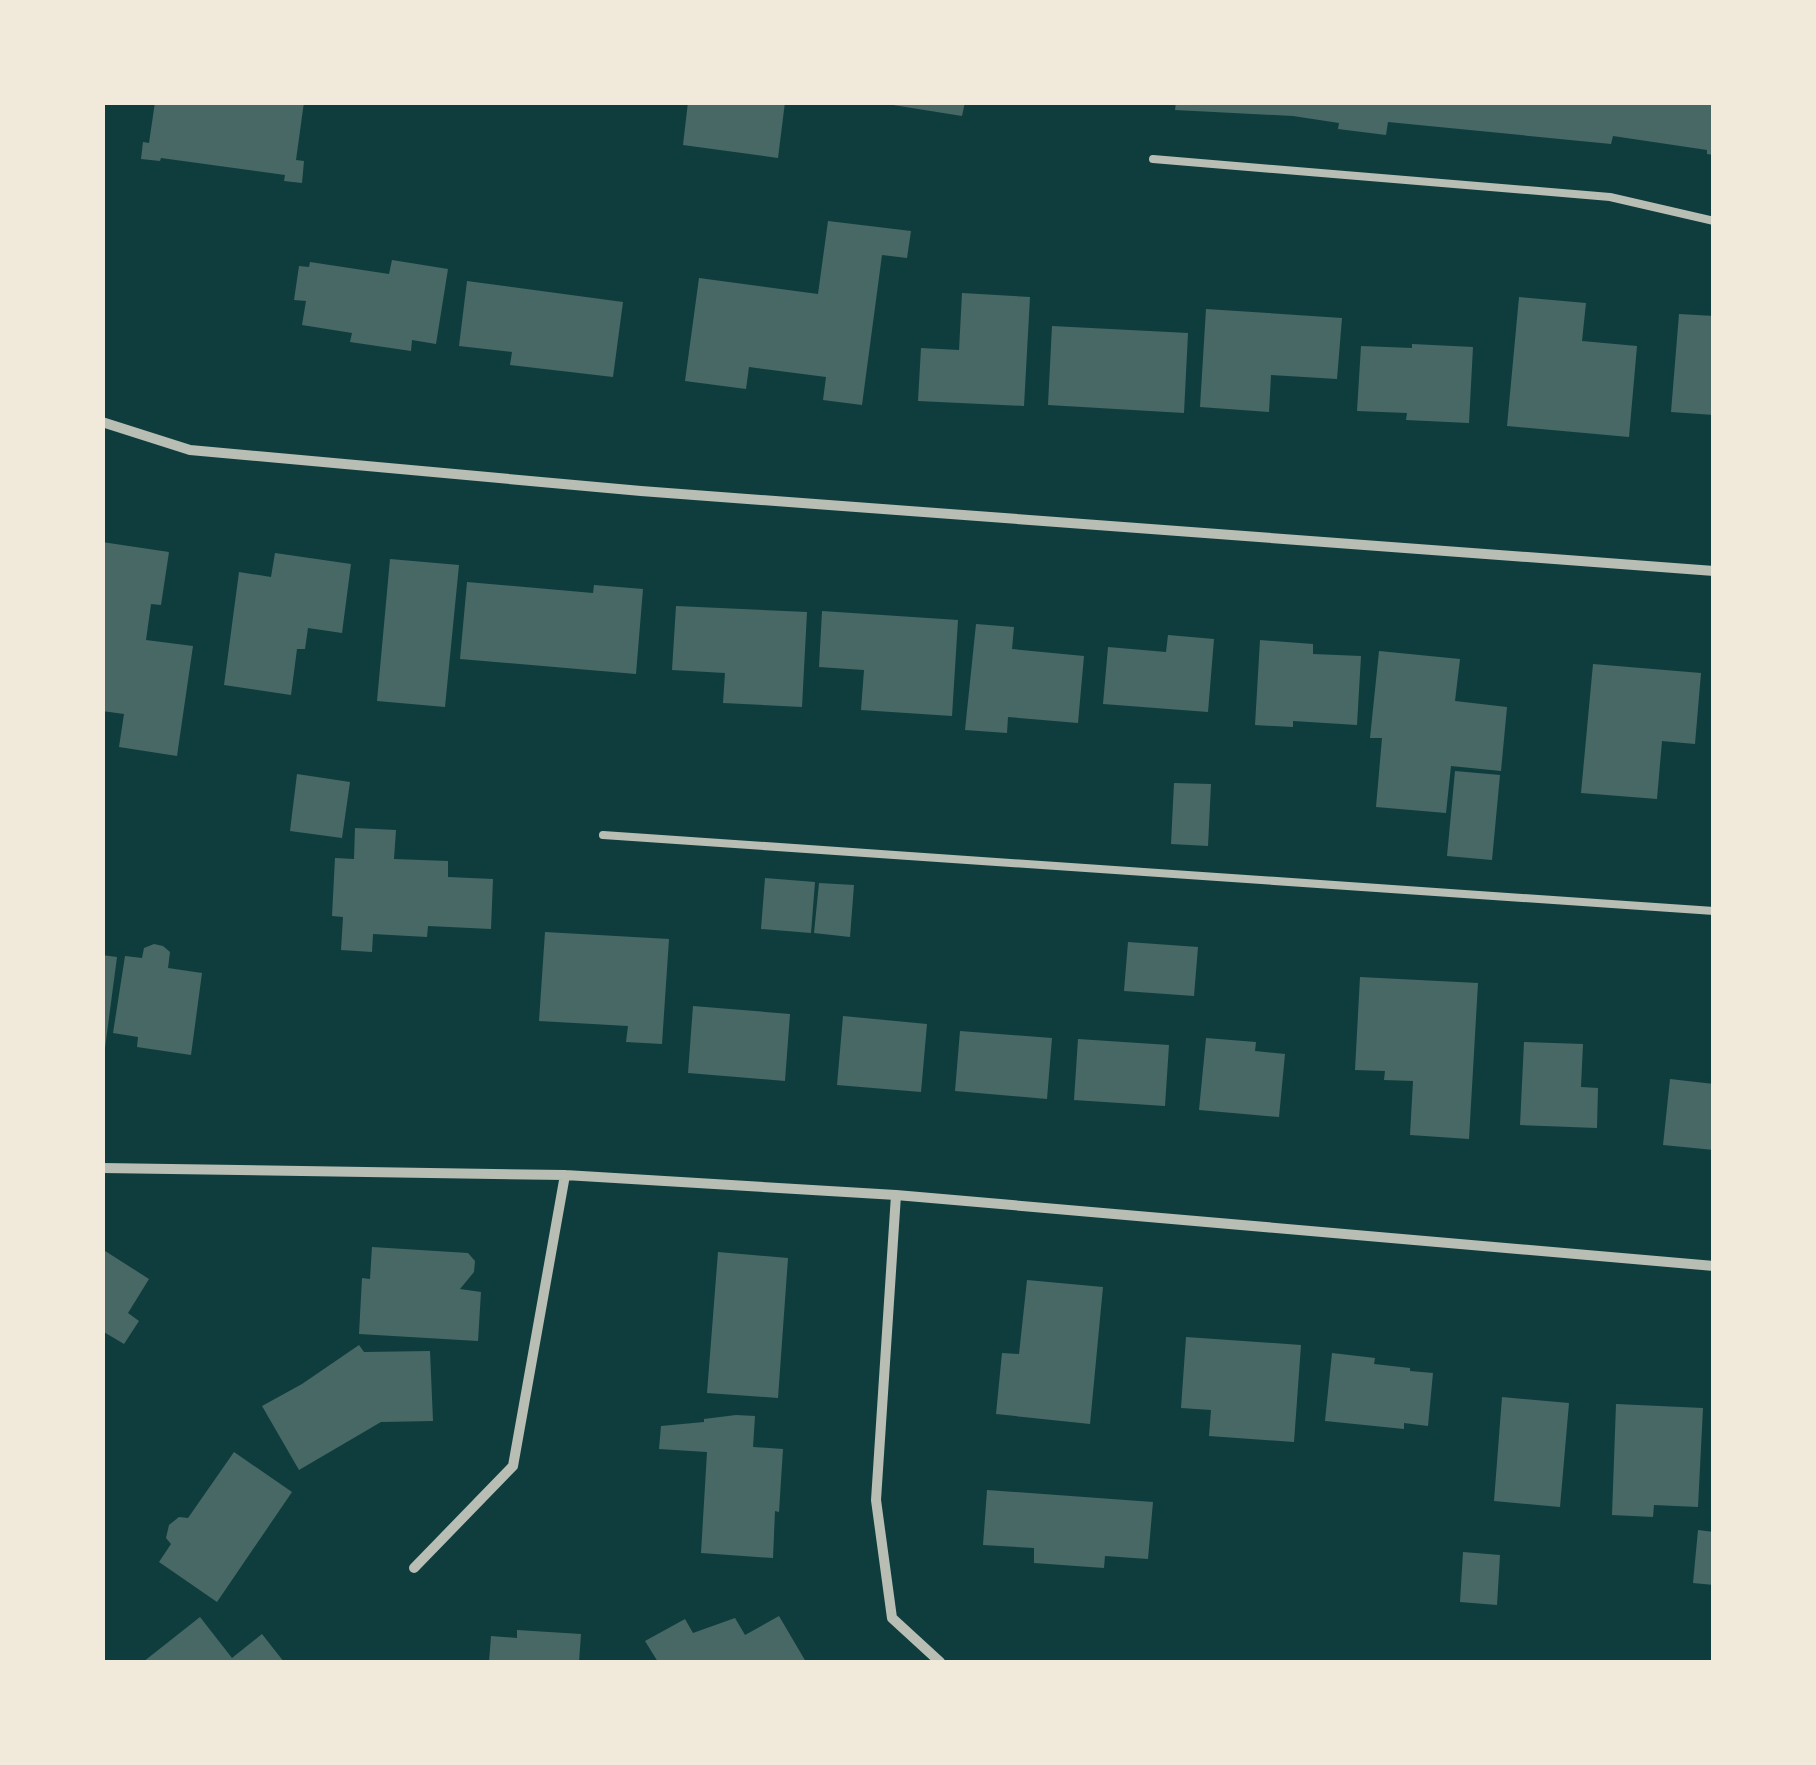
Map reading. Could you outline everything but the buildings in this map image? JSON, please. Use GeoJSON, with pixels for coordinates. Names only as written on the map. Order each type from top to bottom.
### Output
{"type":"FeatureCollection","features":[{"type":"Feature","properties":{"kind":"street"},"geometry":{"type":"LineString","coordinates":[[102,422],[190,450],[642,491],[1714,572]]}},
{"type":"Feature","properties":{"kind":"street"},"geometry":{"type":"LineString","coordinates":[[102,1168],[566,1175],[896,1195],[1714,1266]]}},
{"type":"Feature","properties":{"kind":"street"},"geometry":{"type":"LineString","coordinates":[[414,1568],[513,1466],[566,1175]]}},
{"type":"Feature","properties":{"kind":"street"},"geometry":{"type":"LineString","coordinates":[[896,1195],[876,1500],[892,1618],[940,1662]]}},
{"type":"Feature","properties":{"kind":"lane"},"geometry":{"type":"LineString","coordinates":[[1153,160],[1610,198],[1714,220]]}},
{"type":"Feature","properties":{"kind":"lane"},"geometry":{"type":"LineString","coordinates":[[602,835],[1714,911]]}}]}
